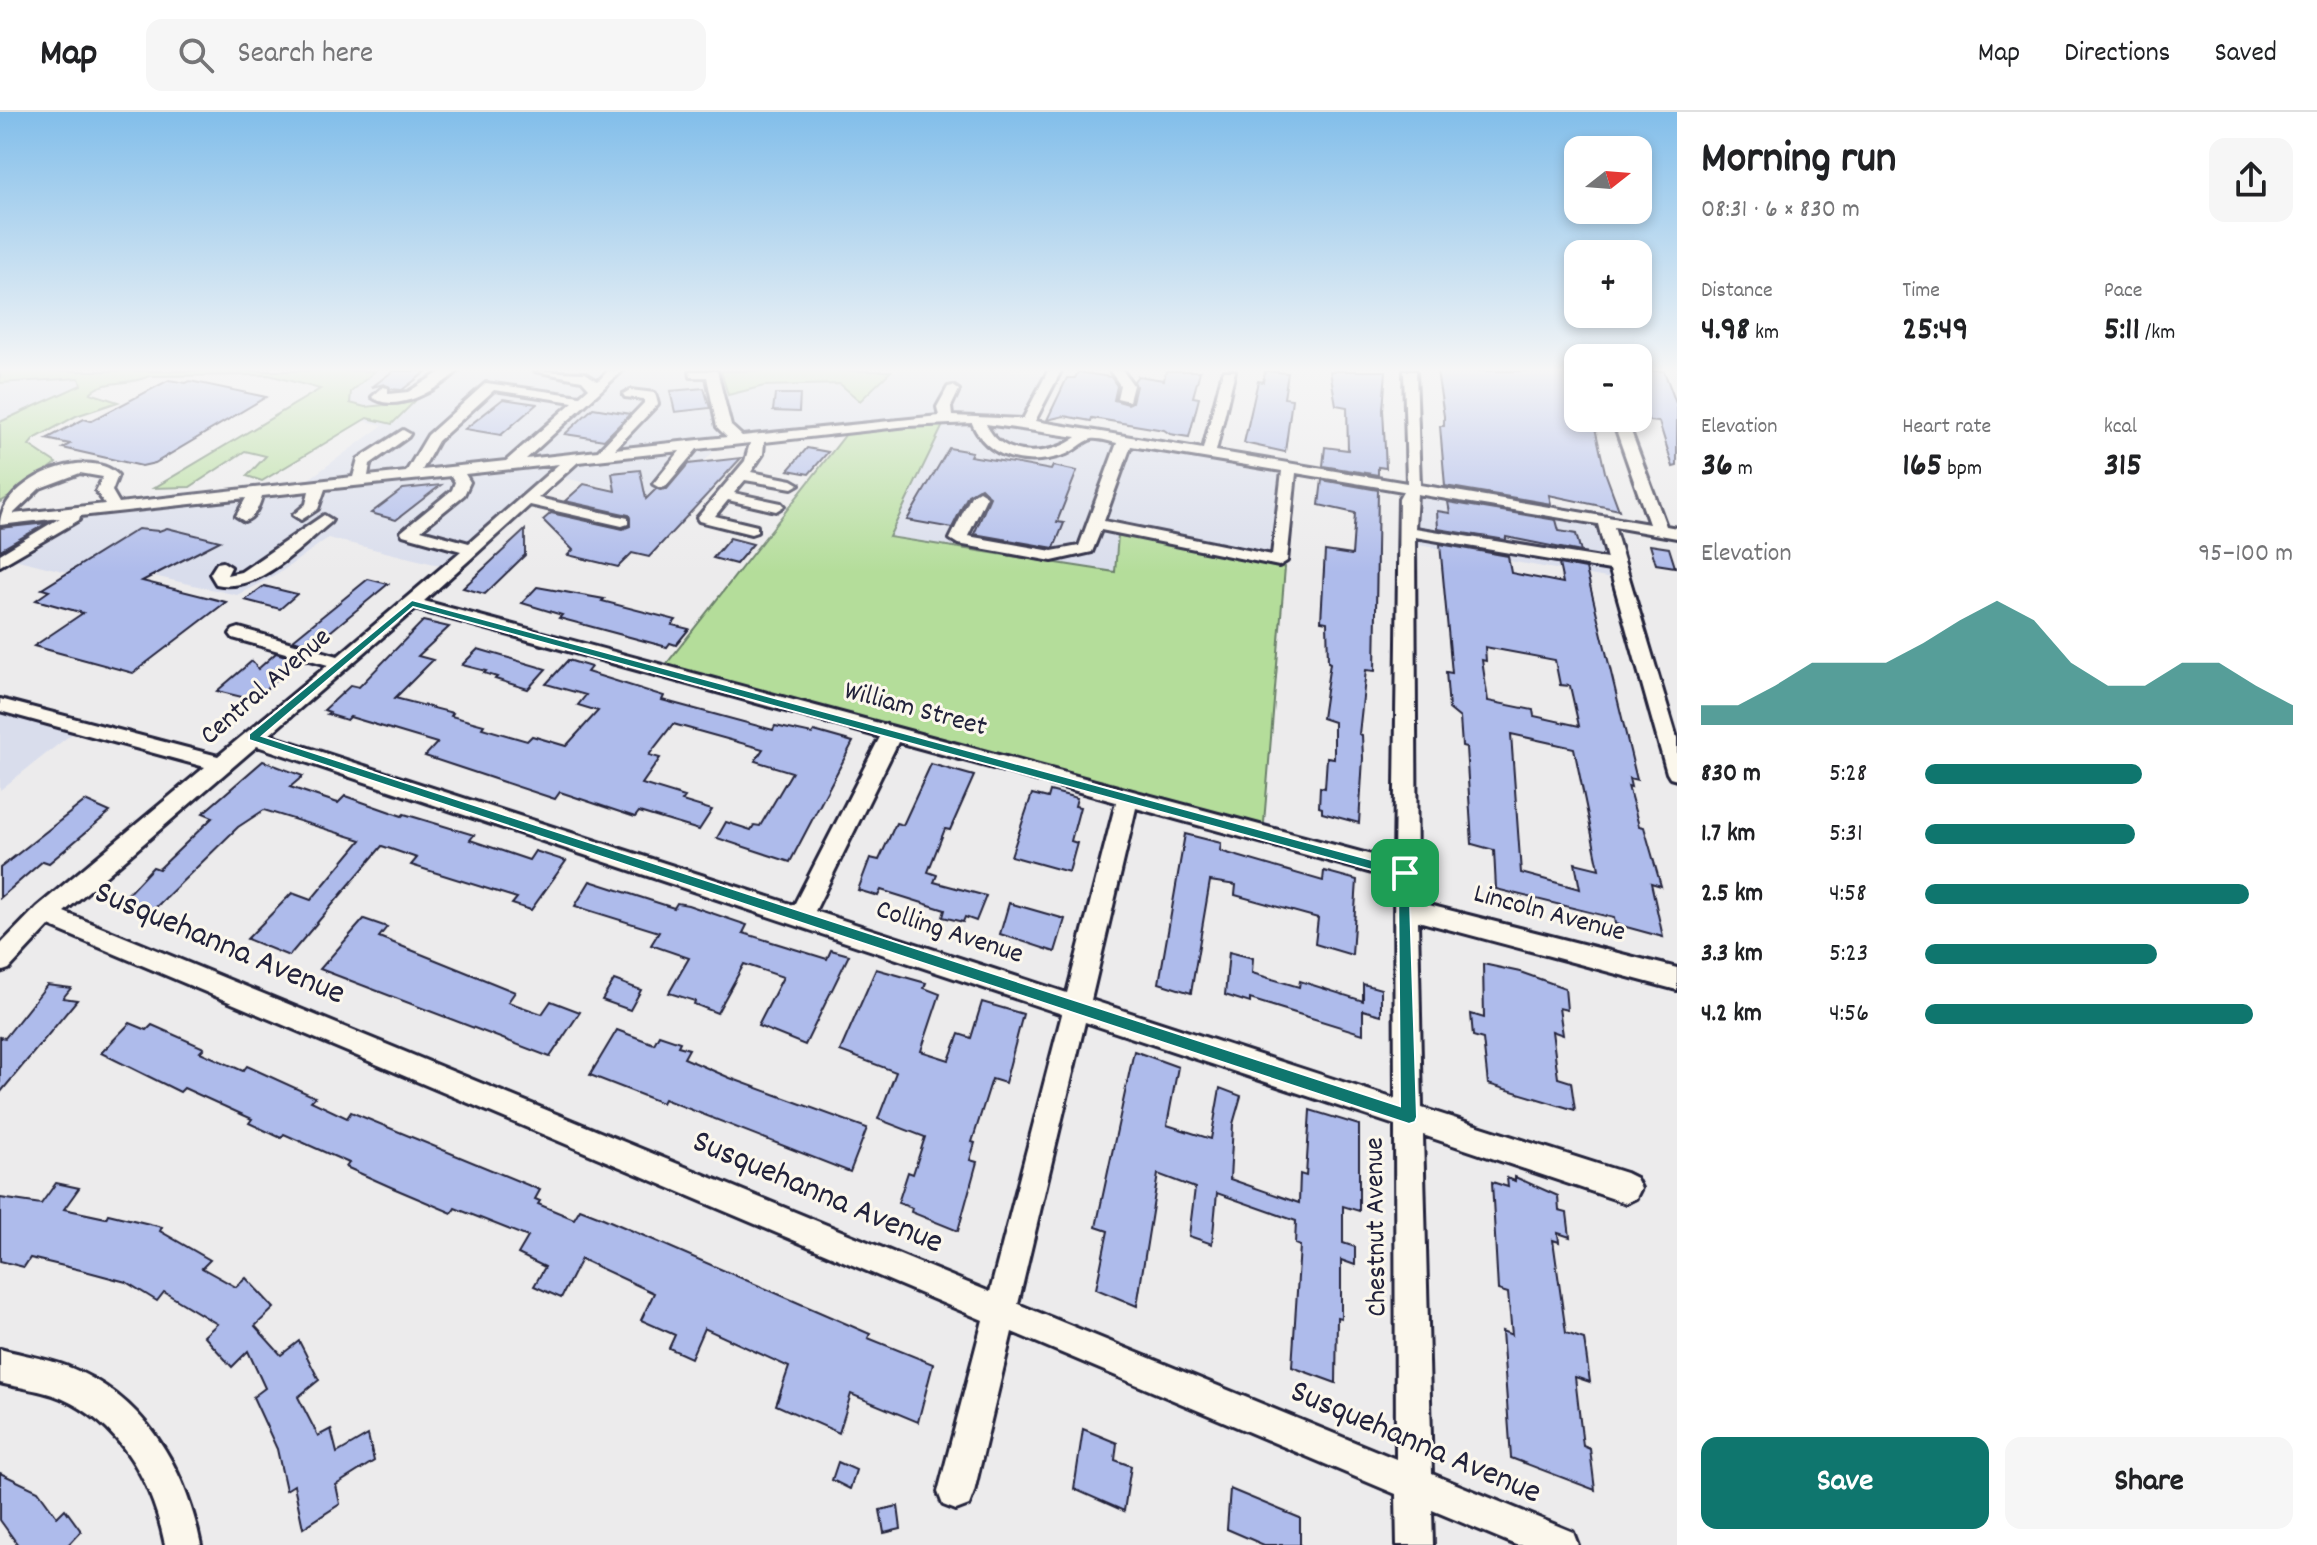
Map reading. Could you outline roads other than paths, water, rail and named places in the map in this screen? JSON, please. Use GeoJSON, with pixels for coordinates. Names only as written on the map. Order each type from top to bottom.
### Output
{"type":"FeatureCollection","features":[{"type":"Feature","properties":{"kind":"street"},"geometry":{"type":"LineString","coordinates":[[359,483],[363,462],[397,438]]}},
{"type":"Feature","properties":{"kind":"street"},"geometry":{"type":"LineString","coordinates":[[412,477],[416,459],[436,438]]}},
{"type":"Feature","properties":{"kind":"street"},"geometry":{"type":"LineString","coordinates":[[508,467],[541,438]]}},
{"type":"Feature","properties":{"kind":"street"},"geometry":{"type":"LineString","coordinates":[[600,457],[618,438]]}},
{"type":"Feature","properties":{"kind":"street"},"geometry":{"type":"LineString","coordinates":[[736,438],[739,441]]}},
{"type":"Feature","properties":{"kind":"street"},"geometry":{"type":"LineString","coordinates":[[0,520],[757,438],[756,454],[743,475],[705,518],[751,529]]}},
{"type":"Feature","properties":{"kind":"street"},"geometry":{"type":"LineString","coordinates":[[986,438],[1014,454],[1046,455],[1078,444],[1085,438]]}},
{"type":"Feature","properties":{"kind":"street"},"geometry":{"type":"LineString","coordinates":[[1099,438],[1677,533]]}},
{"type":"Feature","properties":{"kind":"street"},"geometry":{"type":"LineString","coordinates":[[1208,456],[1212,438]]}},
{"type":"Feature","properties":{"kind":"street","name":"Chestnut Avenue"},"geometry":{"type":"LineString","coordinates":[[1413,438],[1415,481],[1407,498],[1405,908],[1415,1545]]}},
{"type":"Feature","properties":{"kind":"street"},"geometry":{"type":"LineString","coordinates":[[1626,438],[1659,530]]}},
{"type":"Feature","properties":{"kind":"street"},"geometry":{"type":"LineString","coordinates":[[979,496],[958,539],[1052,556],[1086,549],[1125,442]]}},
{"type":"Feature","properties":{"kind":"street"},"geometry":{"type":"LineString","coordinates":[[660,484],[692,446]]}},
{"type":"Feature","properties":{"kind":"street","name":"Central Avenue"},"geometry":{"type":"LineString","coordinates":[[0,962],[45,914],[412,603],[572,460]]}},
{"type":"Feature","properties":{"kind":"street"},"geometry":{"type":"LineString","coordinates":[[0,520],[20,495],[38,483],[89,469],[111,475],[104,491],[116,509]]}},
{"type":"Feature","properties":{"kind":"street"},"geometry":{"type":"LineString","coordinates":[[1095,524],[1279,561],[1289,470]]}},
{"type":"Feature","properties":{"kind":"street"},"geometry":{"type":"LineString","coordinates":[[456,473],[463,482],[459,492],[409,532],[472,549]]}},
{"type":"Feature","properties":{"kind":"street"},"geometry":{"type":"LineString","coordinates":[[743,475],[792,484]]}},
{"type":"Feature","properties":{"kind":"street"},"geometry":{"type":"LineString","coordinates":[[301,515],[313,506],[318,487]]}},
{"type":"Feature","properties":{"kind":"street"},"geometry":{"type":"LineString","coordinates":[[244,516],[255,494]]}},
{"type":"Feature","properties":{"kind":"street"},"geometry":{"type":"LineString","coordinates":[[724,495],[776,506]]}},
{"type":"Feature","properties":{"kind":"street"},"geometry":{"type":"LineString","coordinates":[[527,500],[622,521]]}},
{"type":"Feature","properties":{"kind":"street"},"geometry":{"type":"LineString","coordinates":[[133,524],[142,506]]}},
{"type":"Feature","properties":{"kind":"street"},"geometry":{"type":"LineString","coordinates":[[0,561],[81,512]]}},
{"type":"Feature","properties":{"kind":"street"},"geometry":{"type":"LineString","coordinates":[[223,567],[218,574],[222,580],[233,581],[249,576],[324,520]]}},
{"type":"Feature","properties":{"kind":"street"},"geometry":{"type":"LineString","coordinates":[[1605,522],[1677,773]]}},
{"type":"Feature","properties":{"kind":"street"},"geometry":{"type":"LineString","coordinates":[[1407,531],[1619,566]]}},
{"type":"Feature","properties":{"kind":"street","name":"William Street"},"geometry":{"type":"LineString","coordinates":[[412,603],[1405,873]]}},
{"type":"Feature","properties":{"kind":"street"},"geometry":{"type":"LineString","coordinates":[[239,634],[340,662]]}},
{"type":"Feature","properties":{"kind":"street"},"geometry":{"type":"LineString","coordinates":[[0,705],[222,764]]}},
{"type":"Feature","properties":{"kind":"street"},"geometry":{"type":"LineString","coordinates":[[800,917],[892,734]]}},
{"type":"Feature","properties":{"kind":"street","name":"Colling Avenue"},"geometry":{"type":"LineString","coordinates":[[253,737],[1626,1188]]}},
{"type":"Feature","properties":{"kind":"street"},"geometry":{"type":"LineString","coordinates":[[956,1492],[1128,798]]}},
{"type":"Feature","properties":{"kind":"street","name":"Lincoln Avenue"},"geometry":{"type":"LineString","coordinates":[[1405,908],[1677,979]]}},
{"type":"Feature","properties":{"kind":"street","name":"Susquehanna Avenue"},"geometry":{"type":"LineString","coordinates":[[45,914],[1560,1545]]}},
{"type":"Feature","properties":{"kind":"street"},"geometry":{"type":"LineString","coordinates":[[0,1366],[66,1383],[104,1404],[139,1438],[164,1479],[183,1545]]}}]}
